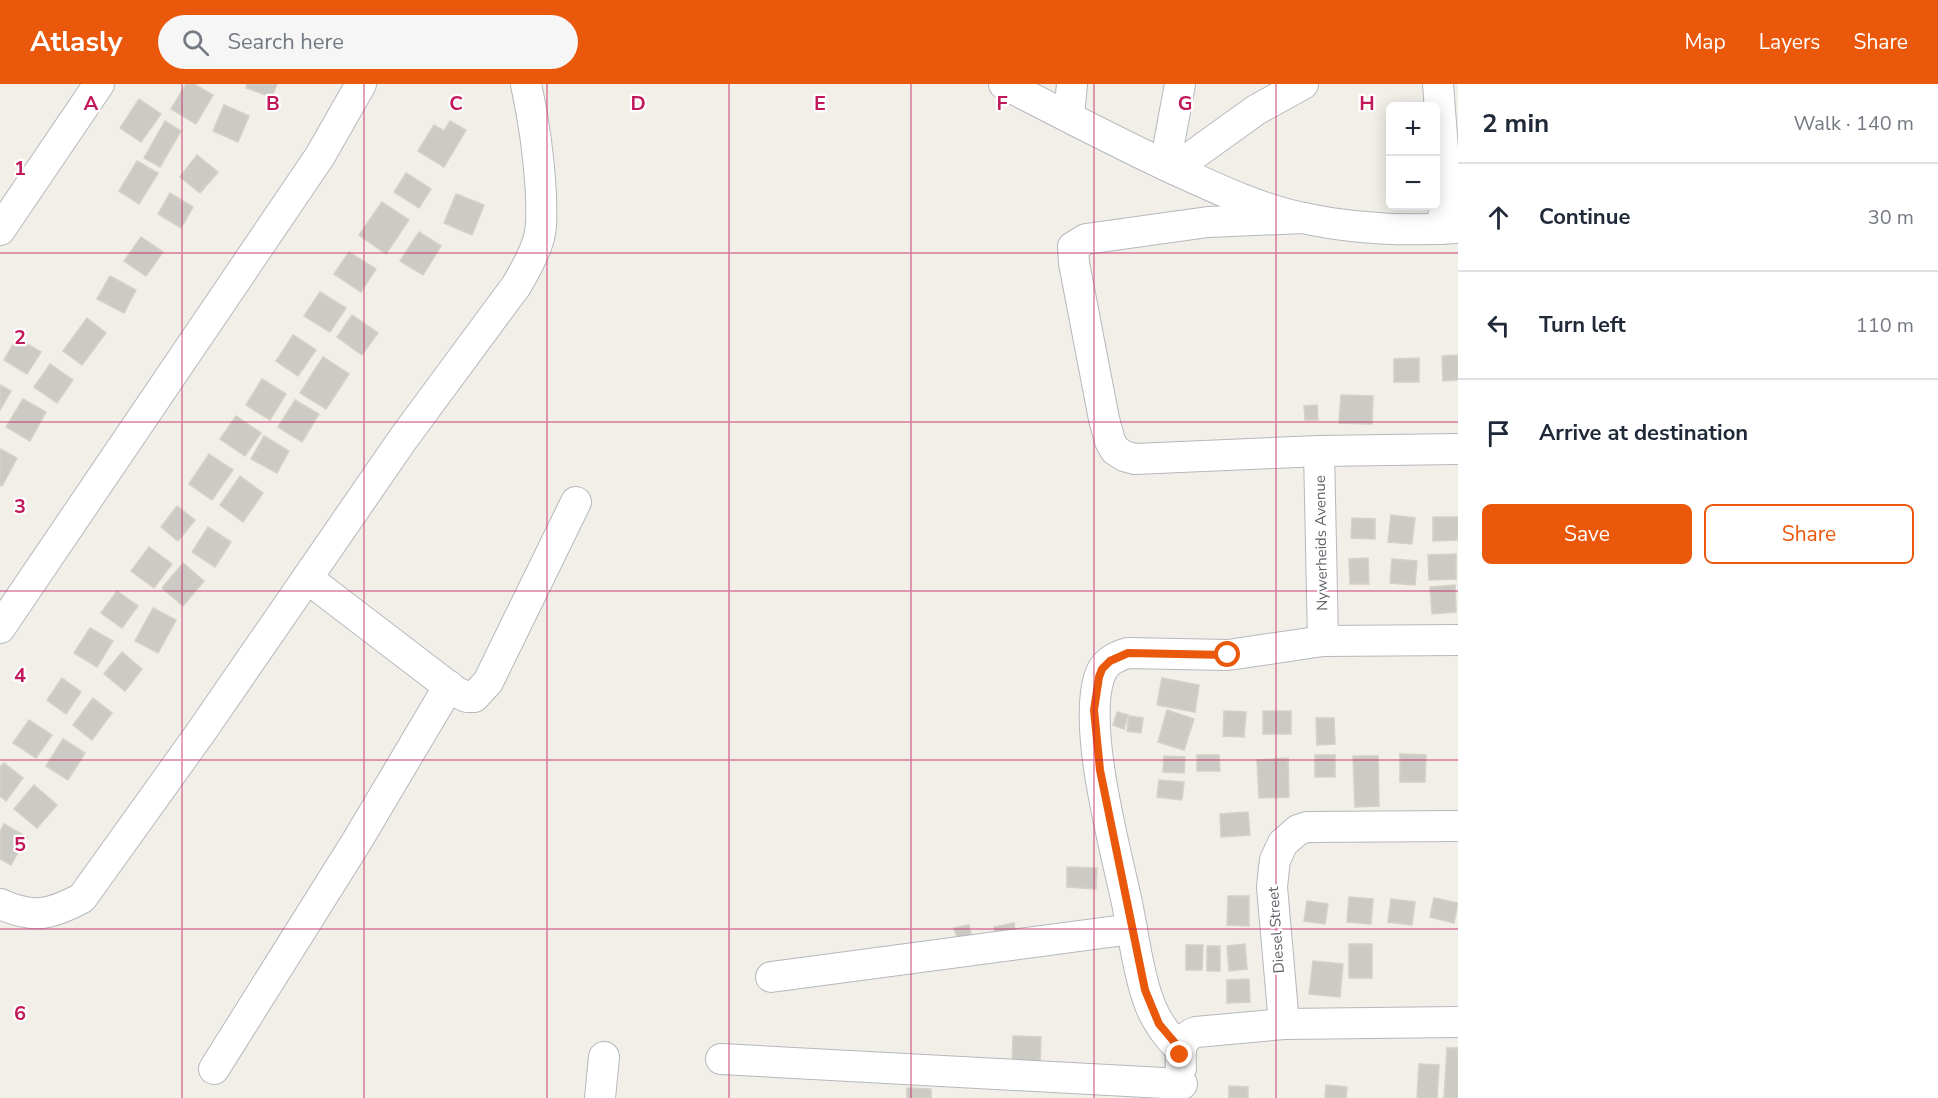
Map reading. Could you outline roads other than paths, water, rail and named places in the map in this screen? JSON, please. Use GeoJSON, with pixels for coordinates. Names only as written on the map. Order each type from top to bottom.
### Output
{"type":"FeatureCollection","features":[{"type":"Feature","properties":{"kind":"street"},"geometry":{"type":"LineString","coordinates":[[0,230],[99,84]]}},
{"type":"Feature","properties":{"kind":"street"},"geometry":{"type":"LineString","coordinates":[[0,628],[320,156],[361,84]]}},
{"type":"Feature","properties":{"kind":"street"},"geometry":{"type":"LineString","coordinates":[[0,904],[39,915],[59,910],[82,898],[201,732],[403,439],[516,286],[539,239],[542,219],[536,136],[526,84]]}},
{"type":"Feature","properties":{"kind":"street"},"geometry":{"type":"LineString","coordinates":[[1004,84],[1220,191],[1304,218],[1373,228],[1450,229],[1438,84]]}},
{"type":"Feature","properties":{"kind":"street"},"geometry":{"type":"LineString","coordinates":[[1069,117],[1072,84]]}},
{"type":"Feature","properties":{"kind":"street"},"geometry":{"type":"LineString","coordinates":[[1169,167],[1180,84]]}},
{"type":"Feature","properties":{"kind":"street"},"geometry":{"type":"LineString","coordinates":[[1169,167],[1256,110],[1303,84]]}},
{"type":"Feature","properties":{"kind":"street"},"geometry":{"type":"LineString","coordinates":[[1304,218],[1208,222],[1086,239],[1073,247],[1074,263],[1104,419],[1115,450],[1135,459],[1458,448]]}},
{"type":"Feature","properties":{"kind":"street","name":"Nywerheids Avenue"},"geometry":{"type":"LineString","coordinates":[[1318,451],[1323,641]]}},
{"type":"Feature","properties":{"kind":"street"},"geometry":{"type":"LineString","coordinates":[[307,578],[460,695],[474,697],[488,682],[576,502]]}},
{"type":"Feature","properties":{"kind":"street"},"geometry":{"type":"LineString","coordinates":[[1181,1050],[1167,1036],[1151,1008],[1145,990],[1106,805],[1096,738],[1096,691],[1102,669],[1118,656],[1128,653],[1228,655],[1323,641],[1458,640]]}},
{"type":"Feature","properties":{"kind":"street"},"geometry":{"type":"LineString","coordinates":[[214,1069],[350,851],[449,686]]}},
{"type":"Feature","properties":{"kind":"street","name":"Diesel Street"},"geometry":{"type":"LineString","coordinates":[[1284,1024],[1272,887],[1275,860],[1282,843],[1298,830],[1307,827],[1458,826]]}},
{"type":"Feature","properties":{"kind":"street"},"geometry":{"type":"LineString","coordinates":[[771,976],[1132,929]]}},
{"type":"Feature","properties":{"kind":"street"},"geometry":{"type":"LineString","coordinates":[[721,1059],[1183,1091],[1181,1050],[1187,1036],[1196,1032],[1284,1024],[1458,1022]]}},
{"type":"Feature","properties":{"kind":"street"},"geometry":{"type":"LineString","coordinates":[[600,1098],[604,1057]]}}]}
